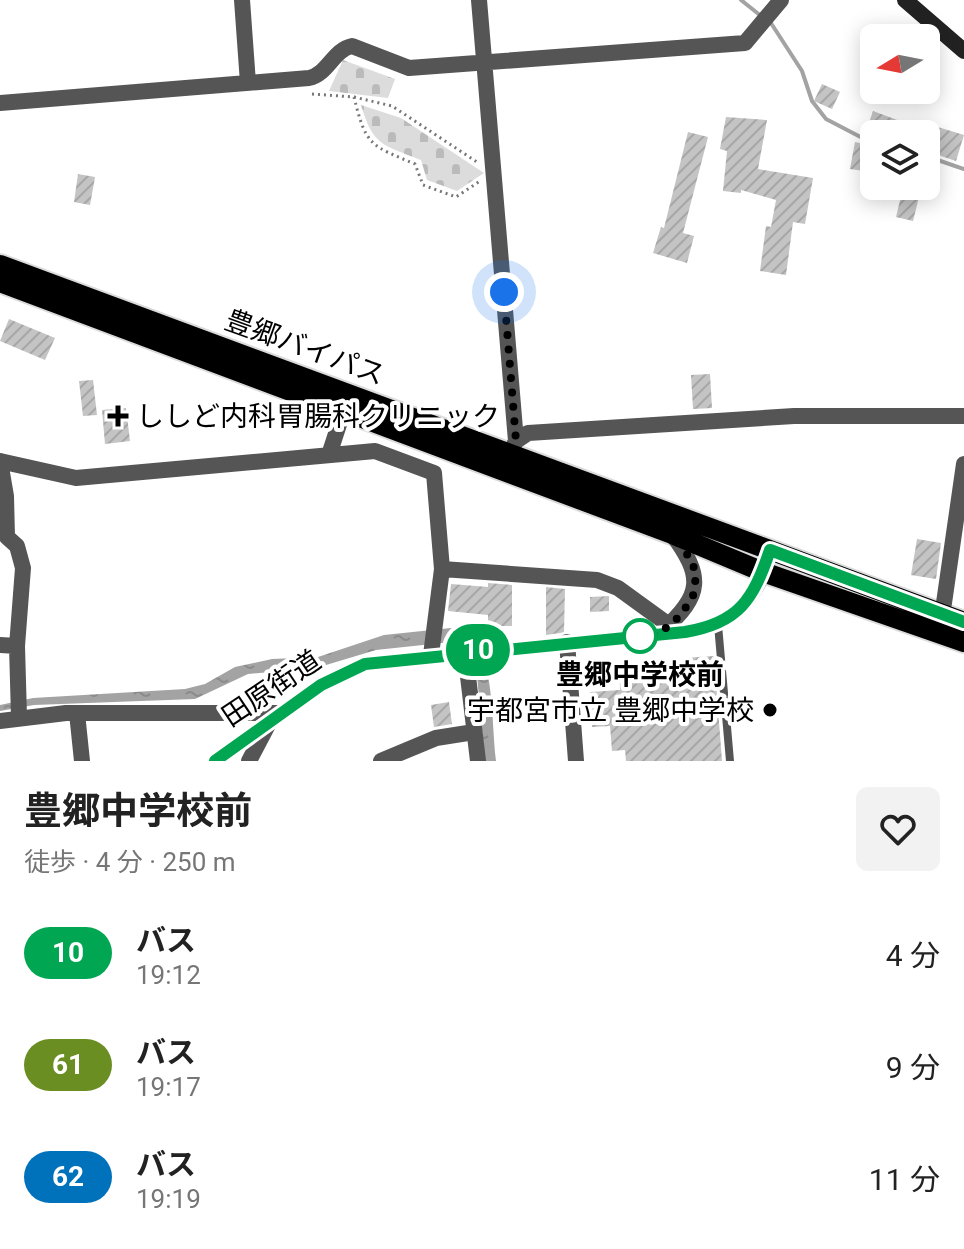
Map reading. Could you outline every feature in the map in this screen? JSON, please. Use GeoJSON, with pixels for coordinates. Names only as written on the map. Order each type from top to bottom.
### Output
{"type":"FeatureCollection","features":[{"type":"Feature","properties":{"kind":"main road"},"geometry":{"type":"LineString","coordinates":[[905,0],[964,51]]}},
{"type":"Feature","properties":{"kind":"main road","name":"豊郷バイパス"},"geometry":{"type":"LineString","coordinates":[[0,265],[346,402]]}},
{"type":"Feature","properties":{"kind":"main road","name":"豊郷バイパス"},"geometry":{"type":"LineString","coordinates":[[0,282],[509,455],[770,550]]}},
{"type":"Feature","properties":{"kind":"main road","name":"豊郷バイパス"},"geometry":{"type":"LineString","coordinates":[[509,455],[672,534],[763,572]]}},
{"type":"Feature","properties":{"kind":"main road"},"geometry":{"type":"LineString","coordinates":[[770,550],[937,623],[964,642]]}},
{"type":"Feature","properties":{"kind":"main road"},"geometry":{"type":"LineString","coordinates":[[763,572],[937,623],[964,622]]}},
{"type":"Feature","properties":{"kind":"street"},"geometry":{"type":"LineString","coordinates":[[242,0],[248,83]]}},
{"type":"Feature","properties":{"kind":"street"},"geometry":{"type":"LineString","coordinates":[[479,0],[493,172],[509,455]]}},
{"type":"Feature","properties":{"kind":"street"},"geometry":{"type":"LineString","coordinates":[[0,103],[309,78],[319,76],[344,48],[352,46],[409,68],[484,65],[745,43],[781,0]]}},
{"type":"Feature","properties":{"kind":"street"},"geometry":{"type":"LineString","coordinates":[[329,455],[346,402]]}},
{"type":"Feature","properties":{"kind":"street"},"geometry":{"type":"LineString","coordinates":[[509,455],[528,433],[794,416],[964,416]]}},
{"type":"Feature","properties":{"kind":"street"},"geometry":{"type":"LineString","coordinates":[[19,717],[8,645],[23,568],[17,546],[7,537],[0,466],[76,478],[375,451],[434,473],[442,569],[431,655]]}},
{"type":"Feature","properties":{"kind":"street"},"geometry":{"type":"LineString","coordinates":[[937,623],[964,464]]}},
{"type":"Feature","properties":{"kind":"street"},"geometry":{"type":"LineString","coordinates":[[442,569],[597,580],[618,588],[664,630],[681,615],[693,596],[696,576],[692,561],[672,534]]}},
{"type":"Feature","properties":{"kind":"street"},"geometry":{"type":"LineString","coordinates":[[718,625],[744,605],[763,572],[770,550]]}},
{"type":"Feature","properties":{"kind":"street","name":"田原街道"},"geometry":{"type":"LineString","coordinates":[[215,761],[275,717],[350,669],[431,655],[718,625]]}},
{"type":"Feature","properties":{"kind":"street"},"geometry":{"type":"LineString","coordinates":[[567,642],[576,761]]}},
{"type":"Feature","properties":{"kind":"street"},"geometry":{"type":"LineString","coordinates":[[465,651],[478,761]]}},
{"type":"Feature","properties":{"kind":"street"},"geometry":{"type":"LineString","coordinates":[[77,713],[82,761]]}},
{"type":"Feature","properties":{"kind":"street"},"geometry":{"type":"LineString","coordinates":[[0,721],[77,713],[275,717],[249,761]]}},
{"type":"Feature","properties":{"kind":"street"},"geometry":{"type":"LineString","coordinates":[[381,761],[436,738],[474,732]]}},
{"type":"Feature","properties":{"kind":"lane"},"geometry":{"type":"LineString","coordinates":[[718,625],[730,761]]}},
{"type":"Feature","properties":{"kind":"path"},"geometry":{"type":"LineString","coordinates":[[309,78],[312,95],[354,97],[392,106],[493,172],[456,197],[423,185],[415,164],[379,149],[363,134],[354,97]]}},
{"type":"Feature","properties":{"kind":"green space"},"geometry":{"type":"Polygon","coordinates":[[[343,60],[395,79],[388,98],[329,91],[343,60]]]}},
{"type":"Feature","properties":{"kind":"green space"},"geometry":{"type":"Polygon","coordinates":[[[361,105],[401,118],[484,173],[457,191],[427,180],[421,160],[388,147],[375,136],[361,105]]]}},
{"type":"Feature","properties":{"kind":"water"},"geometry":{"type":"Polygon","coordinates":[[[451,628],[471,630],[479,644],[491,693],[496,761],[485,761],[476,665],[464,646],[451,642],[376,650],[316,668],[248,674],[195,699],[34,705],[0,711],[0,705],[33,698],[185,689],[205,684],[235,667],[272,659],[318,657],[384,635],[451,628]]]}},
{"type":"Feature","properties":{"kind":"building"},"geometry":{"type":"Polygon","coordinates":[[[822,84],[840,92],[832,109],[814,101],[822,84]]]}},
{"type":"Feature","properties":{"kind":"building"},"geometry":{"type":"Polygon","coordinates":[[[873,111],[897,120],[870,120],[873,111]]]}},
{"type":"Feature","properties":{"kind":"building"},"geometry":{"type":"Polygon","coordinates":[[[726,117],[767,120],[758,169],[813,178],[805,224],[793,222],[786,275],[760,271],[766,226],[771,227],[776,200],[741,190],[741,193],[723,191],[727,151],[720,149],[726,117]]]}},
{"type":"Feature","properties":{"kind":"building"},"geometry":{"type":"Polygon","coordinates":[[[940,128],[964,135],[956,161],[940,156],[940,128]]]}},
{"type":"Feature","properties":{"kind":"building"},"geometry":{"type":"Polygon","coordinates":[[[688,132],[708,137],[683,233],[694,236],[687,263],[653,253],[661,227],[664,228],[688,132]]]}},
{"type":"Feature","properties":{"kind":"building"},"geometry":{"type":"Polygon","coordinates":[[[855,142],[860,143],[860,170],[850,169],[855,142]]]}},
{"type":"Feature","properties":{"kind":"building"},"geometry":{"type":"Polygon","coordinates":[[[78,174],[95,177],[90,205],[74,202],[78,174]]]}},
{"type":"Feature","properties":{"kind":"building"},"geometry":{"type":"Polygon","coordinates":[[[900,200],[918,200],[913,221],[896,217],[900,200]]]}},
{"type":"Feature","properties":{"kind":"building"},"geometry":{"type":"Polygon","coordinates":[[[9,319],[55,338],[45,360],[0,341],[9,319]]]}},
{"type":"Feature","properties":{"kind":"building"},"geometry":{"type":"Polygon","coordinates":[[[710,374],[712,408],[693,409],[691,375],[710,374]]]}},
{"type":"Feature","properties":{"kind":"building"},"geometry":{"type":"Polygon","coordinates":[[[93,380],[97,415],[83,416],[79,381],[93,380]]]}},
{"type":"Feature","properties":{"kind":"building"},"geometry":{"type":"Polygon","coordinates":[[[126,408],[130,441],[105,444],[102,410],[126,408]]]}},
{"type":"Feature","properties":{"kind":"building"},"geometry":{"type":"Polygon","coordinates":[[[917,539],[941,543],[936,579],[911,575],[917,539]]]}},
{"type":"Feature","properties":{"kind":"building"},"geometry":{"type":"Polygon","coordinates":[[[488,583],[512,585],[512,626],[488,626],[488,615],[448,611],[451,584],[488,587],[488,583]]]}},
{"type":"Feature","properties":{"kind":"building"},"geometry":{"type":"Polygon","coordinates":[[[546,587],[565,589],[564,632],[546,635],[546,587]]]}},
{"type":"Feature","properties":{"kind":"building"},"geometry":{"type":"Polygon","coordinates":[[[609,596],[609,611],[590,612],[590,597],[609,596]]]}},
{"type":"Feature","properties":{"kind":"building"},"geometry":{"type":"Polygon","coordinates":[[[714,656],[722,761],[626,761],[625,750],[612,751],[610,726],[592,727],[590,692],[620,690],[619,663],[645,662],[647,681],[684,678],[682,658],[714,656]]]}},
{"type":"Feature","properties":{"kind":"building"},"geometry":{"type":"Polygon","coordinates":[[[449,702],[452,724],[434,727],[431,705],[449,702]]]}},
{"type":"Feature","properties":{"kind":"waterway"},"geometry":{"type":"LineString","coordinates":[[741,0],[761,16]]}},
{"type":"Feature","properties":{"kind":"waterway"},"geometry":{"type":"LineString","coordinates":[[769,20],[802,71],[812,101],[826,119],[860,137]]}},
{"type":"Feature","properties":{"kind":"waterway"},"geometry":{"type":"LineString","coordinates":[[940,161],[964,169]]}},
{"type":"Feature","properties":{"kind":"bus line","name":"10"},"geometry":{"type":"LineString","coordinates":[[215,761],[321,685],[365,664],[465,651],[685,632],[718,625],[733,617],[752,594],[770,550],[964,622]]}},
{"type":"Feature","properties":{"kind":"place","name":"ししど内科胃腸科クリニック"},"geometry":{"type":"Point","coordinates":[118,416]}},
{"type":"Feature","properties":{"kind":"place","name":"豊郷中学校前"},"geometry":{"type":"Point","coordinates":[640,636]}},
{"type":"Feature","properties":{"kind":"place","name":"宇都宮市立 豊郷中学校"},"geometry":{"type":"Point","coordinates":[770,710]}},
{"type":"Feature","properties":{"kind":"route"},"geometry":{"type":"LineString","coordinates":[[504,292],[516,441],[502,470],[672,534],[692,561],[696,576],[693,596],[681,615],[659,634],[628,637],[640,636]]}}]}
